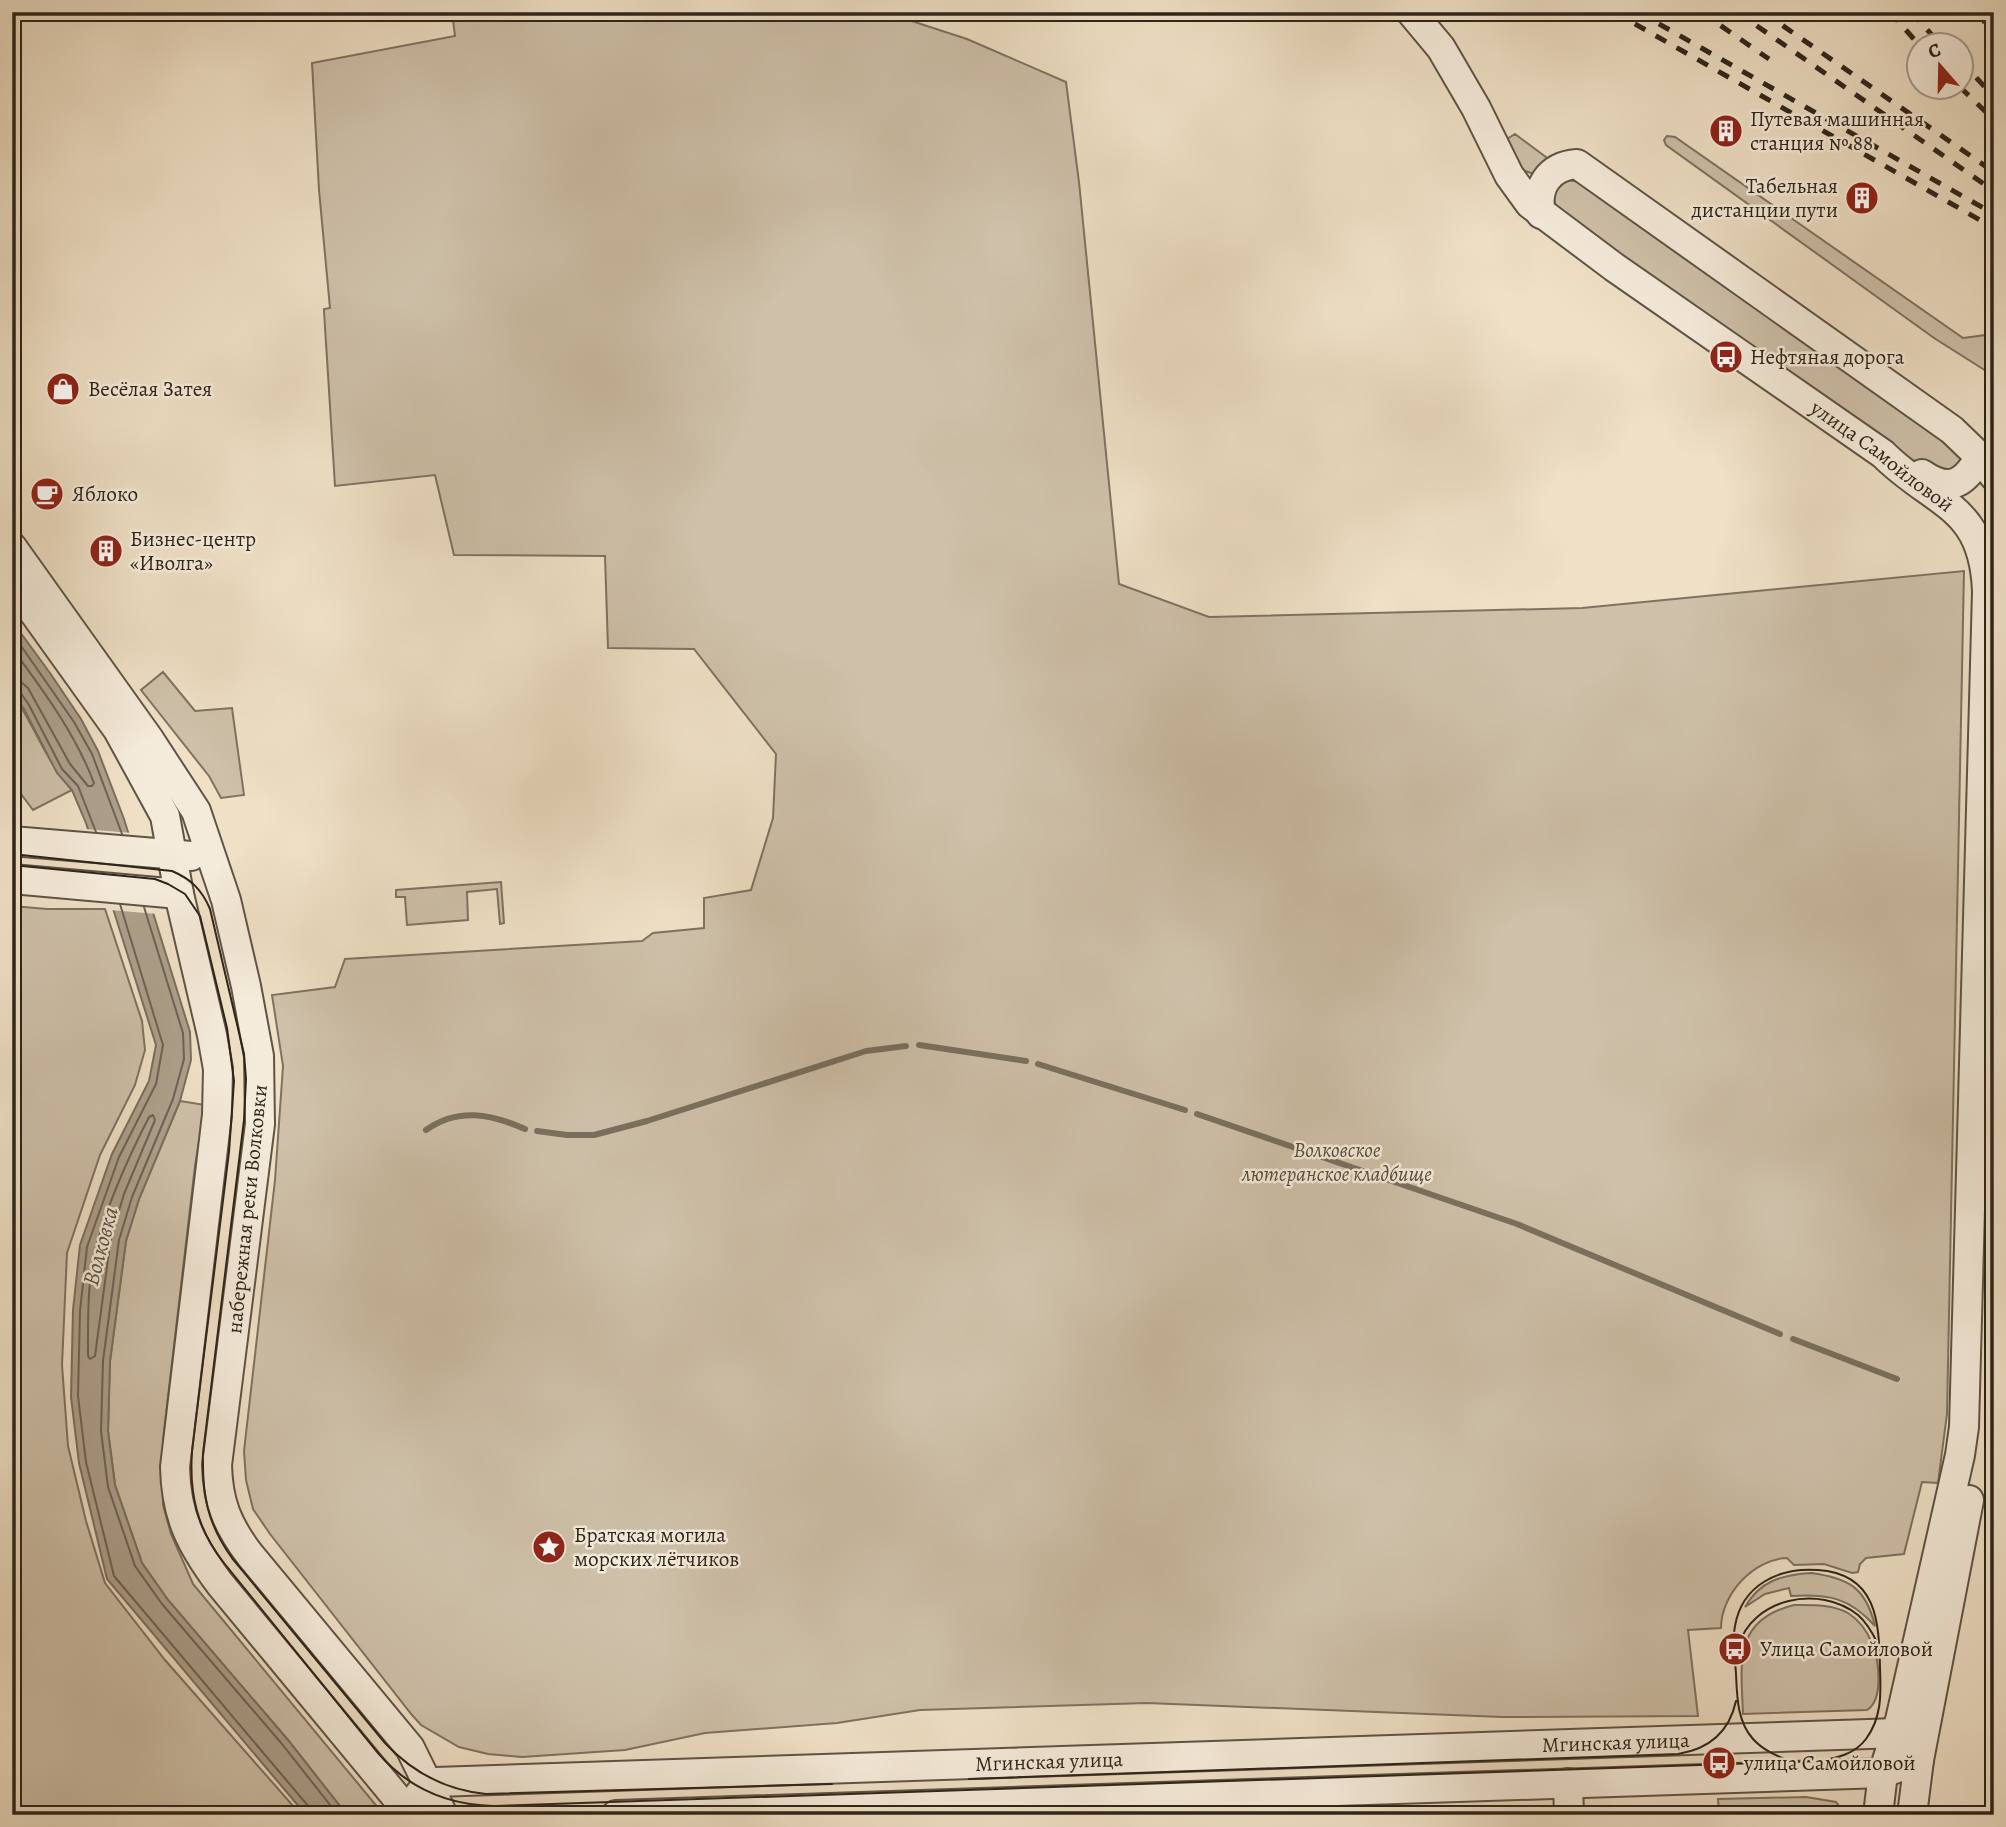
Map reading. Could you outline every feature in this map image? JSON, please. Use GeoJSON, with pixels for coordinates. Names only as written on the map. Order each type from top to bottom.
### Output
{"type":"FeatureCollection","features":[{"type":"Feature","properties":{"kind":"street","name":"улица Самойловой"},"geometry":{"type":"LineString","coordinates":[[1410,12],[1441,48],[1476,108],[1509,175],[1541,214],[1883,454],[1899,470],[1958,512],[1978,541],[1984,561],[1987,592],[1964,1427],[1906,1696],[1884,1773],[1878,1815]]}},
{"type":"Feature","properties":{"kind":"street"},"geometry":{"type":"LineString","coordinates":[[1541,214],[1539,196],[1546,179],[1559,168],[1577,164],[1952,430],[1987,466],[1954,484],[1944,486],[1905,462],[1883,454]]}},
{"type":"Feature","properties":{"kind":"street","name":"набережная реки Волковки"},"geometry":{"type":"LineString","coordinates":[[12,547],[177,780],[196,811],[226,900],[257,1037],[261,1076],[260,1124],[218,1465],[222,1506],[238,1539],[410,1748],[443,1815]]}},
{"type":"Feature","properties":{"kind":"street","name":"набережная реки Волковки"},"geometry":{"type":"LineString","coordinates":[[12,582],[129,747],[165,816],[179,894],[212,1035],[219,1093],[177,1445],[175,1487],[179,1508],[191,1542],[219,1584],[415,1813]]}},
{"type":"Feature","properties":{"kind":"street"},"geometry":{"type":"LineString","coordinates":[[12,841],[212,857]]}},
{"type":"Feature","properties":{"kind":"street"},"geometry":{"type":"LineString","coordinates":[[12,879],[179,894]]}},
{"type":"Feature","properties":{"kind":"street"},"geometry":{"type":"LineString","coordinates":[[1912,1815],[1919,1760],[1982,1427],[1994,991]]}},
{"type":"Feature","properties":{"kind":"street"},"geometry":{"type":"LineString","coordinates":[[1895,1733],[1919,1760]]}},
{"type":"Feature","properties":{"kind":"street","name":"Мгинская улица"},"geometry":{"type":"LineString","coordinates":[[429,1782],[1895,1733]]}},
{"type":"Feature","properties":{"kind":"street","name":"Мгинская улица"},"geometry":{"type":"LineString","coordinates":[[616,1815],[1884,1773],[1919,1760]]}},
{"type":"Feature","properties":{"kind":"street"},"geometry":{"type":"LineString","coordinates":[[415,1813],[429,1782]]}},
{"type":"Feature","properties":{"kind":"street"},"geometry":{"type":"LineString","coordinates":[[1568,1783],[1569,1815]]}},
{"type":"Feature","properties":{"kind":"green space","name":"Волковское лютеранское кладбище"},"geometry":{"type":"Polygon","coordinates":[[[452,12],[884,12],[967,39],[1066,82],[1079,182],[1119,584],[1209,617],[1582,608],[1964,571],[1947,1414],[1938,1483],[1922,1482],[1904,1554],[1866,1558],[1860,1564],[1858,1572],[1852,1573],[1824,1564],[1794,1565],[1787,1558],[1775,1560],[1752,1572],[1733,1591],[1722,1615],[1721,1628],[1688,1630],[1698,1716],[1502,1717],[1147,1703],[920,1710],[837,1723],[705,1733],[625,1750],[522,1757],[488,1754],[459,1747],[421,1725],[270,1534],[253,1509],[246,1480],[244,1451],[275,1180],[283,1066],[272,995],[335,987],[345,959],[642,941],[653,933],[704,928],[704,898],[751,890],[773,818],[776,754],[694,649],[608,648],[605,556],[454,555],[435,475],[335,486],[324,311],[330,308],[319,190],[312,63],[455,36],[452,12]]]}},
{"type":"Feature","properties":{"kind":"green space"},"geometry":{"type":"Polygon","coordinates":[[[1515,134],[1550,160],[1534,174],[1522,170],[1507,139],[1515,134]]]}},
{"type":"Feature","properties":{"kind":"green space"},"geometry":{"type":"Polygon","coordinates":[[[1667,136],[1675,137],[1963,338],[1994,334],[1994,376],[1934,338],[1666,145],[1664,140],[1667,136]]]}},
{"type":"Feature","properties":{"kind":"green space"},"geometry":{"type":"Polygon","coordinates":[[[1567,180],[1581,182],[1921,422],[1960,455],[1960,469],[1930,472],[1565,217],[1554,202],[1554,192],[1567,180]]]}},
{"type":"Feature","properties":{"kind":"green space"},"geometry":{"type":"Polygon","coordinates":[[[163,672],[195,711],[232,708],[244,795],[221,798],[209,776],[141,690],[163,672]]]}},
{"type":"Feature","properties":{"kind":"green space"},"geometry":{"type":"Polygon","coordinates":[[[12,693],[55,767],[72,790],[33,810],[21,794],[12,798],[12,693]]]}},
{"type":"Feature","properties":{"kind":"green space"},"geometry":{"type":"Polygon","coordinates":[[[501,882],[504,923],[500,924],[497,889],[467,892],[468,920],[407,925],[405,897],[396,897],[396,890],[501,882]]]}},
{"type":"Feature","properties":{"kind":"green space"},"geometry":{"type":"Polygon","coordinates":[[[12,906],[105,909],[142,1021],[145,1050],[135,1085],[100,1155],[67,1253],[62,1365],[68,1446],[86,1521],[105,1583],[165,1660],[301,1815],[12,1815],[12,906]]]}},
{"type":"Feature","properties":{"kind":"green space"},"geometry":{"type":"Polygon","coordinates":[[[180,1101],[205,1105],[195,1166],[163,1440],[163,1505],[171,1534],[193,1584],[384,1815],[347,1815],[288,1740],[168,1600],[142,1563],[115,1485],[108,1431],[110,1361],[126,1241],[139,1199],[180,1101]]]}},
{"type":"Feature","properties":{"kind":"green space"},"geometry":{"type":"Polygon","coordinates":[[[1811,1573],[1836,1578],[1854,1587],[1867,1602],[1875,1626],[1847,1603],[1827,1597],[1791,1596],[1789,1588],[1765,1594],[1745,1607],[1757,1591],[1772,1581],[1811,1573]]]}},
{"type":"Feature","properties":{"kind":"green space"},"geometry":{"type":"Polygon","coordinates":[[[1794,1605],[1842,1610],[1856,1619],[1865,1630],[1874,1650],[1879,1679],[1876,1698],[1867,1710],[1743,1714],[1742,1661],[1751,1633],[1760,1621],[1774,1612],[1794,1605]]]}},
{"type":"Feature","properties":{"kind":"green space"},"geometry":{"type":"Polygon","coordinates":[[[1806,1797],[1836,1802],[1846,1815],[1719,1815],[1718,1799],[1806,1797]]]}},
{"type":"Feature","properties":{"kind":"water","name":"Волковка"},"geometry":{"type":"Polygon","coordinates":[[[12,621],[81,719],[98,751],[124,819],[190,1032],[191,1060],[180,1101],[139,1199],[126,1241],[110,1361],[108,1431],[115,1485],[142,1563],[168,1600],[288,1740],[347,1815],[306,1815],[107,1579],[79,1463],[71,1397],[73,1310],[80,1245],[112,1154],[149,1081],[156,1045],[86,823],[72,790],[57,773],[24,709],[12,693],[12,621]]]}},
{"type":"Feature","properties":{"kind":"pier"},"geometry":{"type":"Polygon","coordinates":[[[84,829],[132,833],[157,914],[110,910],[84,829]]]}},
{"type":"Feature","properties":{"kind":"waterway"},"geometry":{"type":"LineString","coordinates":[[919,1045],[1026,1061]]}},
{"type":"Feature","properties":{"kind":"waterway"},"geometry":{"type":"LineString","coordinates":[[537,1131],[594,1135],[647,1121],[866,1051],[906,1046]]}},
{"type":"Feature","properties":{"kind":"waterway"},"geometry":{"type":"LineString","coordinates":[[1038,1064],[1185,1110]]}},
{"type":"Feature","properties":{"kind":"waterway"},"geometry":{"type":"LineString","coordinates":[[1197,1114],[1517,1224],[1780,1334]]}},
{"type":"Feature","properties":{"kind":"waterway"},"geometry":{"type":"LineString","coordinates":[[426,1130],[450,1118],[475,1115],[525,1129]]}},
{"type":"Feature","properties":{"kind":"waterway"},"geometry":{"type":"LineString","coordinates":[[1793,1339],[1897,1379]]}},
{"type":"Feature","properties":{"kind":"tram line"},"geometry":{"type":"LineString","coordinates":[[12,854],[172,871],[195,886],[210,909],[244,1054],[246,1079],[244,1120],[203,1453],[205,1495],[217,1533],[232,1558],[385,1743],[407,1763],[431,1778],[457,1789],[486,1794],[832,1784]]}},
{"type":"Feature","properties":{"kind":"tram line"},"geometry":{"type":"LineString","coordinates":[[12,865],[155,879],[185,894],[200,916],[227,1028],[234,1081],[229,1152],[192,1451],[192,1482],[197,1510],[207,1537],[224,1563],[378,1753],[415,1785],[460,1802],[494,1806],[1819,1761],[1845,1754],[1862,1744],[1875,1722],[1879,1705],[1876,1617],[1863,1590],[1838,1573],[1804,1570],[1776,1576],[1764,1582],[1745,1600],[1735,1626],[1737,1691],[1744,1724],[1761,1746],[1789,1761]]}},
{"type":"Feature","properties":{"kind":"tram line"},"geometry":{"type":"LineString","coordinates":[[1738,1647],[1746,1630],[1757,1617],[1772,1607],[1807,1599],[1842,1605],[1858,1615],[1877,1642]]}},
{"type":"Feature","properties":{"kind":"tram line"},"geometry":{"type":"LineString","coordinates":[[969,1779],[1678,1754],[1699,1748],[1716,1738],[1728,1722],[1736,1701]]}},
{"type":"Feature","properties":{"kind":"railway"},"geometry":{"type":"LineString","coordinates":[[1614,12],[1994,228]]}},
{"type":"Feature","properties":{"kind":"railway"},"geometry":{"type":"LineString","coordinates":[[1638,12],[1994,214]]}},
{"type":"Feature","properties":{"kind":"railway"},"geometry":{"type":"LineString","coordinates":[[1701,12],[1769,59]]}},
{"type":"Feature","properties":{"kind":"railway"},"geometry":{"type":"LineString","coordinates":[[1737,12],[1994,191]]}},
{"type":"Feature","properties":{"kind":"railway"},"geometry":{"type":"LineString","coordinates":[[1763,12],[1994,172]]}},
{"type":"Feature","properties":{"kind":"railway"},"geometry":{"type":"LineString","coordinates":[[1890,12],[1908,32]]}},
{"type":"Feature","properties":{"kind":"railway"},"geometry":{"type":"LineString","coordinates":[[1911,12],[1929,32]]}},
{"type":"Feature","properties":{"kind":"railway"},"geometry":{"type":"LineString","coordinates":[[1980,12],[1994,43]]}},
{"type":"Feature","properties":{"kind":"railway"},"geometry":{"type":"LineString","coordinates":[[1974,75],[1994,97]]}},
{"type":"Feature","properties":{"kind":"railway"},"geometry":{"type":"LineString","coordinates":[[1974,101],[1994,120]]}},
{"type":"Feature","properties":{"kind":"place","name":"Путевая машинная станция № 88"},"geometry":{"type":"Point","coordinates":[1726,131]}},
{"type":"Feature","properties":{"kind":"place","name":"Табельная дистанции пути"},"geometry":{"type":"Point","coordinates":[1862,198]}},
{"type":"Feature","properties":{"kind":"place","name":"Нефтяная дорога"},"geometry":{"type":"Point","coordinates":[1726,357]}},
{"type":"Feature","properties":{"kind":"place","name":"Весёлая Затея"},"geometry":{"type":"Point","coordinates":[63,389]}},
{"type":"Feature","properties":{"kind":"place","name":"Яблоко"},"geometry":{"type":"Point","coordinates":[47,494]}},
{"type":"Feature","properties":{"kind":"place","name":"Бизнес-центр «Иволга»"},"geometry":{"type":"Point","coordinates":[106,551]}},
{"type":"Feature","properties":{"kind":"place","name":"Братская могила морских лётчиков"},"geometry":{"type":"Point","coordinates":[549,1547]}},
{"type":"Feature","properties":{"kind":"place","name":"Улица Самойловой"},"geometry":{"type":"Point","coordinates":[1735,1649]}},
{"type":"Feature","properties":{"kind":"place","name":"улица Самойловой"},"geometry":{"type":"Point","coordinates":[1719,1763]}}]}
